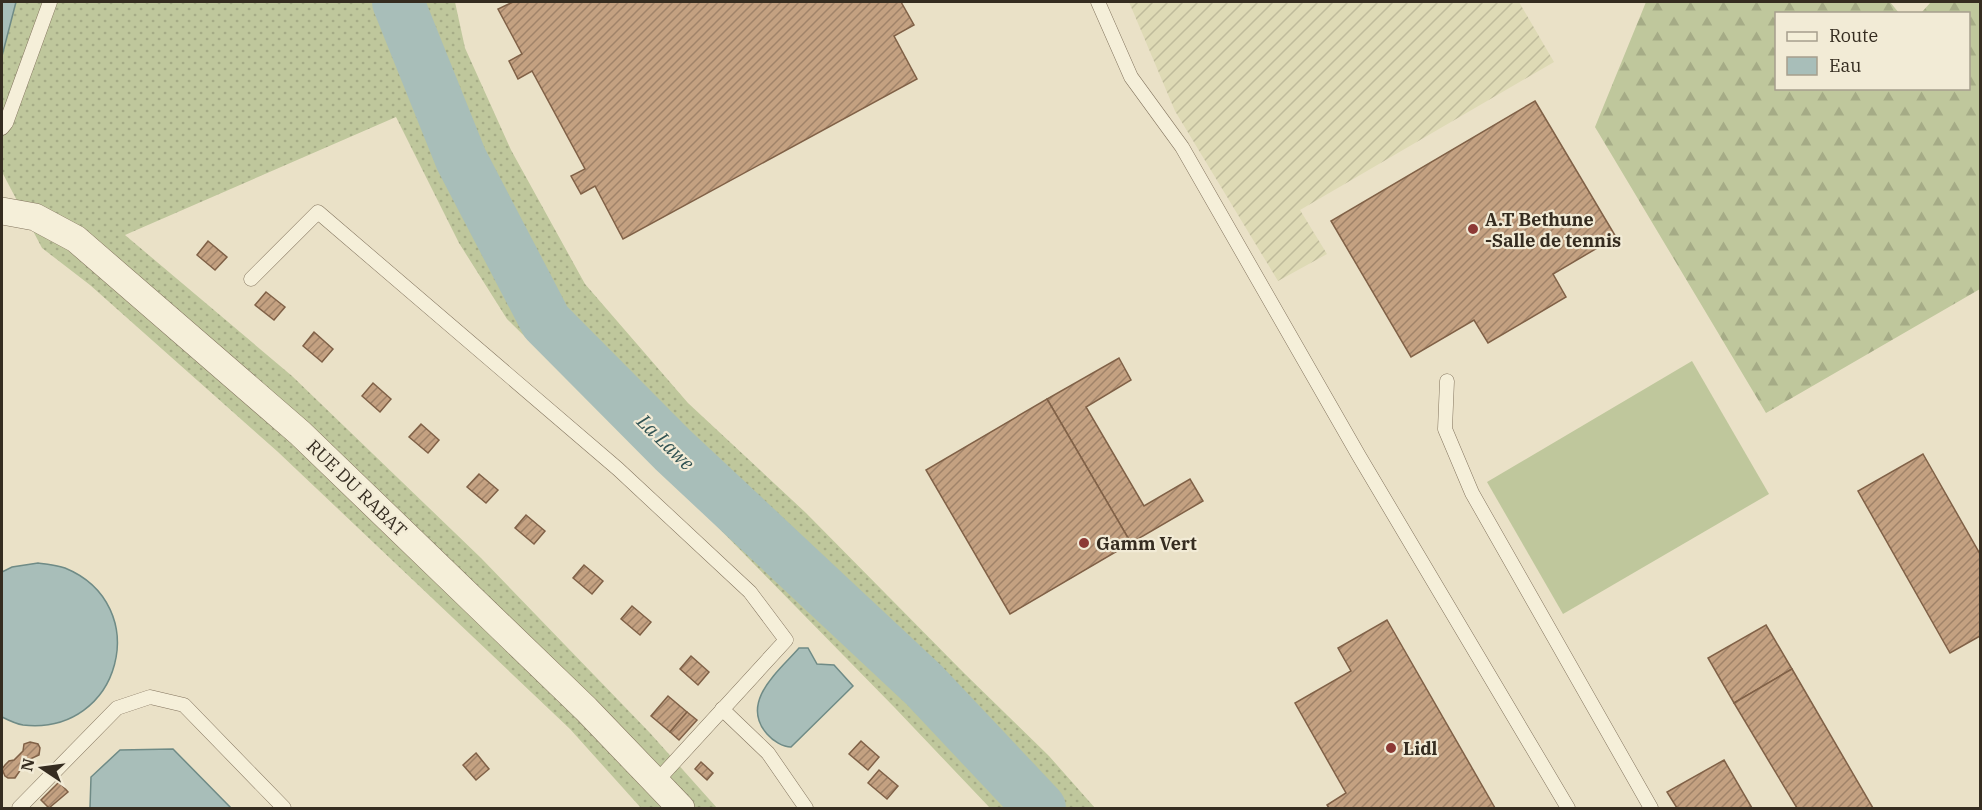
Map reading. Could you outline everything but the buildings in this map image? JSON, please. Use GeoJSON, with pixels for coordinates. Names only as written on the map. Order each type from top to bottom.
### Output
{"type":"FeatureCollection","features":[{"type":"Feature","properties":{"kind":"street","name":"RUE DU RABAT"},"geometry":{"type":"LineString","coordinates":[[2,211],[35,217],[75,239],[282,417],[586,709],[681,808]]}},
{"type":"Feature","properties":{"kind":"lane"},"geometry":{"type":"LineString","coordinates":[[2,128],[6,123],[50,2]]}},
{"type":"Feature","properties":{"kind":"lane"},"geometry":{"type":"LineString","coordinates":[[1098,2],[1131,77],[1182,147],[1365,466],[1568,808]]}},
{"type":"Feature","properties":{"kind":"lane"},"geometry":{"type":"LineString","coordinates":[[251,279],[318,212],[618,469],[750,592],[786,640],[656,782]]}},
{"type":"Feature","properties":{"kind":"lane"},"geometry":{"type":"LineString","coordinates":[[1447,381],[1446,429],[1472,493],[1651,808]]}},
{"type":"Feature","properties":{"kind":"lane"},"geometry":{"type":"LineString","coordinates":[[18,808],[117,708],[150,697],[184,705],[284,808]]}},
{"type":"Feature","properties":{"kind":"lane"},"geometry":{"type":"LineString","coordinates":[[722,709],[768,753],[806,808]]}},
{"type":"Feature","properties":{"kind":"shaded area"},"geometry":{"type":"Polygon","coordinates":[[[1129,2],[1519,2],[1554,62],[1300,210],[1327,254],[1278,281],[1175,111],[1129,2]]]}},
{"type":"Feature","properties":{"kind":"green space"},"geometry":{"type":"Polygon","coordinates":[[[16,2],[455,2],[465,48],[511,150],[585,284],[688,403],[806,513],[1049,756],[1095,808],[990,808],[699,508],[507,319],[459,243],[396,117],[125,235],[292,376],[481,558],[650,733],[717,808],[641,808],[570,729],[278,452],[90,285],[42,248],[2,172],[2,56],[16,2]]]}},
{"type":"Feature","properties":{"kind":"green space"},"geometry":{"type":"Polygon","coordinates":[[[1646,2],[1890,2],[1898,12],[1775,12],[1775,90],[1970,90],[1970,12],[1922,12],[1931,2],[1980,2],[1980,289],[1766,413],[1595,127],[1646,2]]]}},
{"type":"Feature","properties":{"kind":"green space"},"geometry":{"type":"Polygon","coordinates":[[[1692,361],[1769,494],[1563,614],[1487,482],[1692,361]]]}},
{"type":"Feature","properties":{"kind":"water"},"geometry":{"type":"Polygon","coordinates":[[[2,2],[16,2],[2,56],[2,2]]]}},
{"type":"Feature","properties":{"kind":"water"},"geometry":{"type":"Polygon","coordinates":[[[38,563],[65,568],[93,586],[110,610],[117,637],[114,665],[103,690],[84,710],[57,723],[23,725],[2,717],[2,572],[12,567],[38,563]]]}},
{"type":"Feature","properties":{"kind":"water"},"geometry":{"type":"Polygon","coordinates":[[[799,648],[808,648],[817,664],[834,665],[853,686],[791,747],[788,747],[778,743],[767,734],[760,722],[757,710],[765,688],[799,648]]]}},
{"type":"Feature","properties":{"kind":"water"},"geometry":{"type":"Polygon","coordinates":[[[173,749],[231,808],[90,808],[91,777],[120,750],[173,749]]]}},
{"type":"Feature","properties":{"kind":"waterway","name":"La Lawe"},"geometry":{"type":"LineString","coordinates":[[398,2],[461,159],[546,322],[673,450],[924,685],[1040,808]]}},
{"type":"Feature","properties":{"kind":"place","name":"A.T Bethune -Salle de tennis"},"geometry":{"type":"Point","coordinates":[1473,229]}},
{"type":"Feature","properties":{"kind":"place","name":"Gamm Vert"},"geometry":{"type":"Point","coordinates":[1084,543]}},
{"type":"Feature","properties":{"kind":"place","name":"Lidl"},"geometry":{"type":"Point","coordinates":[1391,748]}}]}
